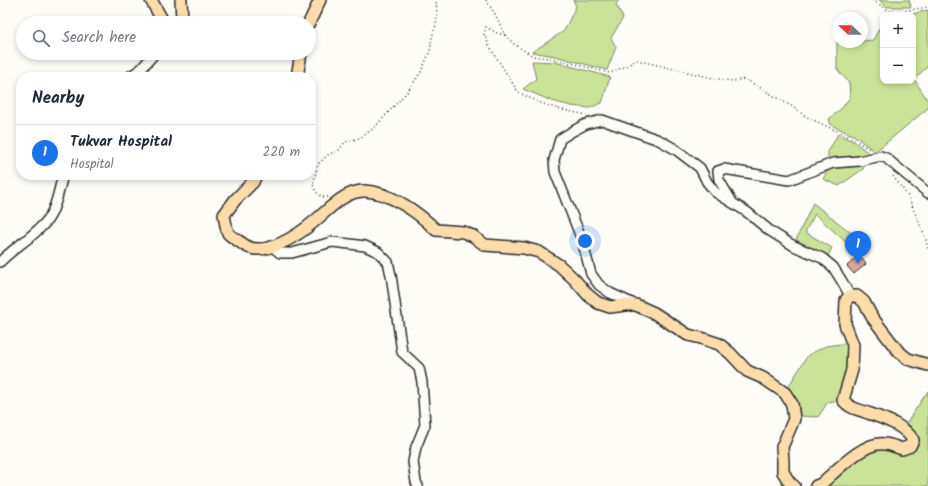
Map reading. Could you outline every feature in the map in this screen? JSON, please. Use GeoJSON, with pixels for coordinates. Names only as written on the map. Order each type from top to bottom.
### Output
{"type":"FeatureCollection","features":[{"type":"Feature","properties":{"kind":"main road"},"geometry":{"type":"LineString","coordinates":[[151,0],[160,16]]}},
{"type":"Feature","properties":{"kind":"main road"},"geometry":{"type":"LineString","coordinates":[[181,0],[182,16]]}},
{"type":"Feature","properties":{"kind":"main road"},"geometry":{"type":"LineString","coordinates":[[312,16],[320,0]]}},
{"type":"Feature","properties":{"kind":"main road"},"geometry":{"type":"LineString","coordinates":[[298,72],[300,60]]}},
{"type":"Feature","properties":{"kind":"main road"},"geometry":{"type":"LineString","coordinates":[[254,180],[235,200],[224,215],[228,233],[245,246],[255,250],[273,247],[315,221],[341,200],[351,194],[364,191],[385,196],[400,203],[426,220],[436,230],[463,232],[473,236],[485,246],[524,248],[539,252],[559,265],[588,295],[598,303],[610,307],[636,305],[654,313],[688,335],[720,344],[747,371],[763,378],[785,392],[792,404],[794,419],[782,447],[784,472],[790,483],[794,486]]}},
{"type":"Feature","properties":{"kind":"main road"},"geometry":{"type":"LineString","coordinates":[[816,486],[821,484],[860,451],[870,445],[883,443],[902,449],[910,446],[913,440],[909,433],[896,424],[849,407],[843,400],[852,370],[853,345],[845,324],[846,300],[850,296],[857,296],[864,302],[872,317],[898,351],[908,359],[928,365]]}},
{"type":"Feature","properties":{"kind":"street"},"geometry":{"type":"LineString","coordinates":[[136,72],[149,60]]}},
{"type":"Feature","properties":{"kind":"street"},"geometry":{"type":"LineString","coordinates":[[636,305],[599,285],[591,274],[582,240],[555,172],[554,160],[560,139],[586,124],[602,120],[642,133],[665,143],[700,168],[707,182],[715,192],[732,201],[770,231],[794,246],[822,258],[833,268],[850,296]]}},
{"type":"Feature","properties":{"kind":"street"},"geometry":{"type":"LineString","coordinates":[[732,201],[718,180],[718,171],[724,169],[789,180],[833,163],[859,161],[881,156],[886,158],[928,193]]}},
{"type":"Feature","properties":{"kind":"street"},"geometry":{"type":"LineString","coordinates":[[0,262],[13,249],[40,228],[50,217],[62,180]]}},
{"type":"Feature","properties":{"kind":"street"},"geometry":{"type":"LineString","coordinates":[[273,247],[280,253],[292,253],[332,242],[350,244],[365,246],[378,252],[388,262],[402,352],[419,368],[422,382],[425,425],[416,447],[413,462],[418,486]]}},
{"type":"Feature","properties":{"kind":"path"},"geometry":{"type":"LineString","coordinates":[[316,172],[318,164],[328,155],[339,150],[345,142],[360,138],[374,128],[407,92],[421,72],[430,51],[436,25],[436,0]]}},
{"type":"Feature","properties":{"kind":"path"},"geometry":{"type":"LineString","coordinates":[[486,0],[495,14],[505,35],[514,44],[533,56],[555,59],[610,73],[636,60],[717,79],[733,81],[745,79],[793,107],[805,116],[854,139],[868,149]]}},
{"type":"Feature","properties":{"kind":"path"},"geometry":{"type":"LineString","coordinates":[[873,0],[889,11],[904,11],[928,7]]}},
{"type":"Feature","properties":{"kind":"path"},"geometry":{"type":"LineString","coordinates":[[505,35],[497,33],[486,27],[484,34],[490,47],[518,92],[538,102],[558,109],[587,115]]}},
{"type":"Feature","properties":{"kind":"path"},"geometry":{"type":"LineString","coordinates":[[889,171],[908,196],[928,249]]}},
{"type":"Feature","properties":{"kind":"path"},"geometry":{"type":"LineString","coordinates":[[314,180],[313,185],[316,192],[322,197],[333,197],[341,200]]}},
{"type":"Feature","properties":{"kind":"green space"},"geometry":{"type":"Polygon","coordinates":[[[573,0],[619,0],[616,4],[623,18],[611,38],[616,47],[607,70],[555,56],[532,52],[564,31],[576,6],[573,0]]]}},
{"type":"Feature","properties":{"kind":"green space"},"geometry":{"type":"Polygon","coordinates":[[[879,0],[909,0],[911,7],[887,7],[879,0]]]}},
{"type":"Feature","properties":{"kind":"green space"},"geometry":{"type":"Polygon","coordinates":[[[928,10],[928,66],[916,77],[916,13],[928,10]]]}},
{"type":"Feature","properties":{"kind":"green space"},"geometry":{"type":"Polygon","coordinates":[[[880,27],[880,84],[916,84],[916,82],[928,101],[928,108],[875,152],[855,136],[831,125],[829,119],[842,108],[850,97],[849,83],[837,69],[837,48],[868,48],[868,40],[873,40],[880,27]]]}},
{"type":"Feature","properties":{"kind":"green space"},"geometry":{"type":"Polygon","coordinates":[[[532,61],[555,62],[610,77],[602,103],[589,108],[571,106],[552,101],[523,89],[536,79],[532,61]]]}},
{"type":"Feature","properties":{"kind":"green space"},"geometry":{"type":"Polygon","coordinates":[[[838,134],[855,142],[872,156],[828,161],[828,152],[838,134]]]}},
{"type":"Feature","properties":{"kind":"green space"},"geometry":{"type":"Polygon","coordinates":[[[866,163],[863,169],[839,186],[823,179],[830,167],[866,163]]]}},
{"type":"Feature","properties":{"kind":"green space"},"geometry":{"type":"Polygon","coordinates":[[[813,203],[854,235],[859,244],[851,247],[815,214],[805,232],[832,248],[828,256],[796,240],[813,203]]]}},
{"type":"Feature","properties":{"kind":"green space"},"geometry":{"type":"Polygon","coordinates":[[[848,343],[849,367],[841,400],[828,402],[818,417],[799,416],[799,405],[788,387],[808,355],[826,346],[848,343]]]}},
{"type":"Feature","properties":{"kind":"green space"},"geometry":{"type":"Polygon","coordinates":[[[928,391],[928,486],[819,486],[875,447],[913,443],[914,431],[907,422],[928,391]]]}},
{"type":"Feature","properties":{"kind":"building"},"geometry":{"type":"Polygon","coordinates":[[[859,255],[866,264],[854,274],[847,266],[859,255]]]}},
{"type":"Feature","properties":{"kind":"place","name":"Tukvar Hospital"},"geometry":{"type":"Point","coordinates":[858,264]}}]}
